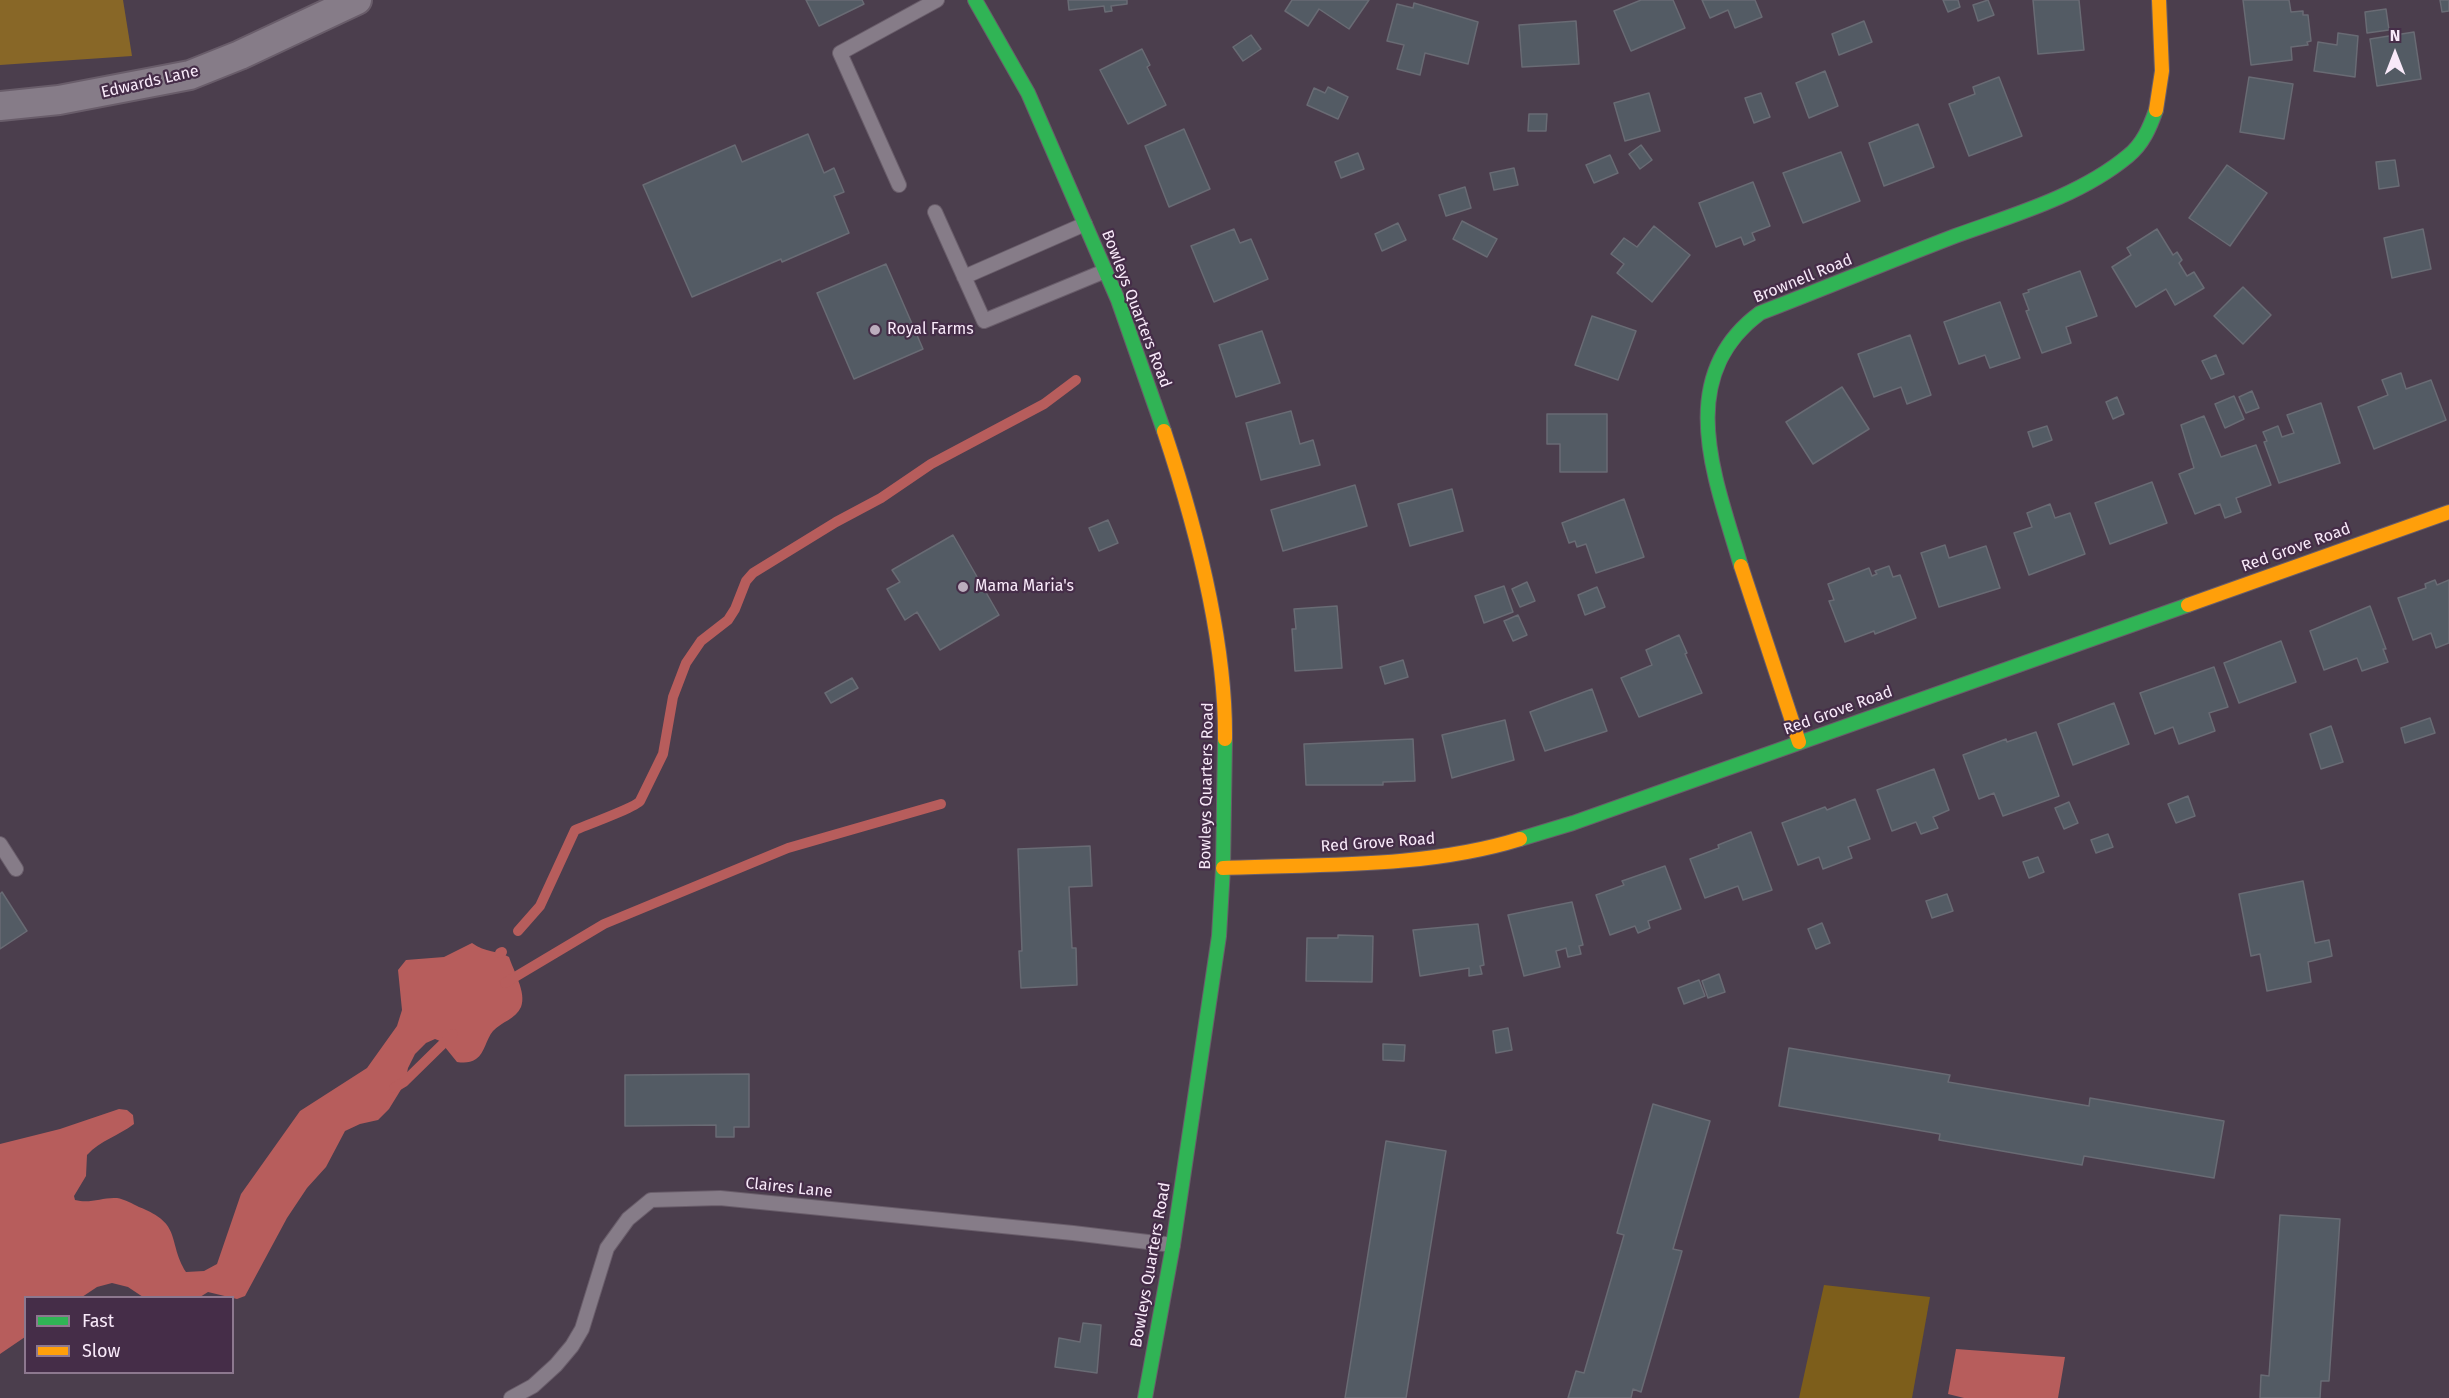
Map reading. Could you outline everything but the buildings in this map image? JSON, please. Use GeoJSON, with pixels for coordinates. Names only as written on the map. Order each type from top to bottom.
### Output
{"type":"FeatureCollection","features":[{"type":"Feature","properties":{"kind":"street","name":"Edwards Lane"},"geometry":{"type":"LineString","coordinates":[[0,106],[58,100],[190,75],[240,55],[357,0]]}},
{"type":"Feature","properties":{"kind":"street","name":"Bowleys Quarters Road"},"geometry":{"type":"LineString","coordinates":[[975,0],[1028,93],[1105,271],[1148,382],[1172,454],[1204,572],[1226,699],[1223,868],[1219,936],[1173,1245],[1145,1398]]}},
{"type":"Feature","properties":{"kind":"street","name":"Brownell Road"},"geometry":{"type":"LineString","coordinates":[[1799,742],[1753,609],[1721,498],[1711,451],[1708,414],[1711,384],[1718,363],[1734,335],[1760,314],[2058,196],[2114,167],[2129,156],[2143,140],[2153,116],[2158,94],[2162,65],[2159,0]]}},
{"type":"Feature","properties":{"kind":"street","name":"Red Grove Road"},"geometry":{"type":"LineString","coordinates":[[1223,868],[1397,860],[1485,850],[1573,823],[2449,512]]}},
{"type":"Feature","properties":{"kind":"lane"},"geometry":{"type":"LineString","coordinates":[[899,185],[840,53],[937,0]]}},
{"type":"Feature","properties":{"kind":"lane"},"geometry":{"type":"LineString","coordinates":[[935,212],[984,321],[1105,271]]}},
{"type":"Feature","properties":{"kind":"lane"},"geometry":{"type":"LineString","coordinates":[[964,277],[1085,224]]}},
{"type":"Feature","properties":{"kind":"lane"},"geometry":{"type":"LineString","coordinates":[[0,844],[16,869]]}},
{"type":"Feature","properties":{"kind":"lane","name":"Claires Lane"},"geometry":{"type":"LineString","coordinates":[[511,1398],[533,1386],[556,1365],[572,1346],[582,1329],[607,1248],[628,1219],[651,1200],[720,1198],[1173,1245]]}},
{"type":"Feature","properties":{"kind":"shaded area"},"geometry":{"type":"Polygon","coordinates":[[[0,0],[123,0],[132,56],[0,65],[0,0]]]}},
{"type":"Feature","properties":{"kind":"shaded area"},"geometry":{"type":"Polygon","coordinates":[[[472,943],[509,957],[522,995],[519,1011],[493,1031],[476,1059],[465,1063],[457,1062],[440,1041],[435,1039],[426,1043],[415,1054],[408,1068],[405,1083],[389,1109],[378,1120],[360,1124],[345,1131],[326,1167],[307,1188],[287,1218],[245,1296],[237,1299],[234,1296],[208,1292],[202,1296],[142,1296],[128,1287],[112,1283],[97,1287],[84,1296],[24,1296],[24,1338],[0,1354],[0,1144],[60,1129],[119,1109],[127,1110],[133,1115],[134,1124],[87,1155],[86,1176],[74,1196],[75,1200],[117,1198],[153,1213],[162,1220],[172,1234],[180,1261],[186,1272],[204,1271],[217,1264],[241,1194],[300,1111],[367,1068],[397,1026],[402,1010],[398,970],[406,960],[444,957],[472,943]]]}},
{"type":"Feature","properties":{"kind":"shaded area"},"geometry":{"type":"Polygon","coordinates":[[[1824,1285],[1930,1297],[1912,1398],[1799,1398],[1824,1285]]]}},
{"type":"Feature","properties":{"kind":"shaded area"},"geometry":{"type":"Polygon","coordinates":[[[1956,1349],[2065,1357],[2058,1398],[1964,1398],[1948,1394],[1956,1349]]]}},
{"type":"Feature","properties":{"kind":"waterway"},"geometry":{"type":"LineString","coordinates":[[518,931],[540,906],[575,830],[640,801],[663,754],[673,697],[686,663],[701,641],[728,620],[746,581],[753,573],[836,522],[881,498],[931,464],[1044,404],[1076,380]]}},
{"type":"Feature","properties":{"kind":"waterway"},"geometry":{"type":"LineString","coordinates":[[505,983],[604,924],[788,848],[941,804]]}},
{"type":"Feature","properties":{"kind":"waterway"},"geometry":{"type":"LineString","coordinates":[[394,1088],[404,1082],[453,1034]]}},
{"type":"Feature","properties":{"kind":"traffic: fast"},"geometry":{"type":"LineString","coordinates":[[975,0],[1028,93],[1118,300],[1164,431]]}},
{"type":"Feature","properties":{"kind":"traffic: fast"},"geometry":{"type":"LineString","coordinates":[[1741,566],[1721,499],[1708,432],[1709,399],[1716,368],[1733,339],[1760,313],[1955,236],[2023,212],[2089,182],[2109,170],[2138,146],[2156,110]]}},
{"type":"Feature","properties":{"kind":"traffic: fast"},"geometry":{"type":"LineString","coordinates":[[1520,839],[1573,823],[2188,605]]}},
{"type":"Feature","properties":{"kind":"traffic: fast"},"geometry":{"type":"LineString","coordinates":[[1145,1398],[1173,1245],[1219,936],[1223,868],[1225,739]]}},
{"type":"Feature","properties":{"kind":"traffic: slow"},"geometry":{"type":"LineString","coordinates":[[2156,110],[2162,71],[2159,0]]}},
{"type":"Feature","properties":{"kind":"traffic: slow"},"geometry":{"type":"LineString","coordinates":[[1164,431],[1197,543],[1214,623],[1224,701],[1225,739]]}},
{"type":"Feature","properties":{"kind":"traffic: slow"},"geometry":{"type":"LineString","coordinates":[[2188,605],[2449,512]]}},
{"type":"Feature","properties":{"kind":"traffic: slow"},"geometry":{"type":"LineString","coordinates":[[1741,566],[1799,742]]}},
{"type":"Feature","properties":{"kind":"traffic: slow"},"geometry":{"type":"LineString","coordinates":[[1223,868],[1411,860],[1485,848],[1520,839]]}},
{"type":"Feature","properties":{"kind":"place","name":"Royal Farms"},"geometry":{"type":"Point","coordinates":[875,330]}},
{"type":"Feature","properties":{"kind":"place","name":"Mama Maria's"},"geometry":{"type":"Point","coordinates":[963,587]}}]}
